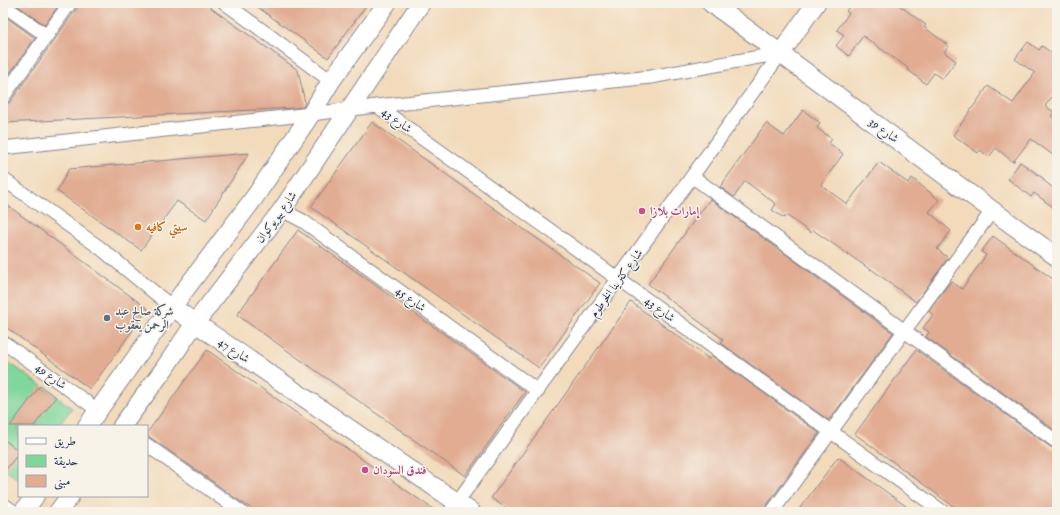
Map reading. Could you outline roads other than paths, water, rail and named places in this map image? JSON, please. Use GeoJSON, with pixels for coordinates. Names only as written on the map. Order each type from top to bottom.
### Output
{"type":"FeatureCollection","features":[{"type":"Feature","properties":{"kind":"main road"},"geometry":{"type":"LineString","coordinates":[[89,425],[172,307],[254,198],[311,114],[332,80],[386,3]]}},
{"type":"Feature","properties":{"kind":"main road","name":"شارع بيويوكوان"},"geometry":{"type":"LineString","coordinates":[[123,425],[195,324],[282,210],[422,3]]}},
{"type":"Feature","properties":{"kind":"main road","name":"شارع 39"},"geometry":{"type":"LineString","coordinates":[[711,3],[781,53],[992,211],[1057,257]]}},
{"type":"Feature","properties":{"kind":"main road"},"geometry":{"type":"LineString","coordinates":[[781,53],[816,3]]}},
{"type":"Feature","properties":{"kind":"main road","name":"شارع 47"},"geometry":{"type":"LineString","coordinates":[[172,307],[459,509]]}},
{"type":"Feature","properties":{"kind":"main road"},"geometry":{"type":"LineString","coordinates":[[23,512],[34,497]]}},
{"type":"Feature","properties":{"kind":"main road"},"geometry":{"type":"LineString","coordinates":[[58,512],[69,497]]}},
{"type":"Feature","properties":{"kind":"street"},"geometry":{"type":"LineString","coordinates":[[3,97],[70,3]]}},
{"type":"Feature","properties":{"kind":"street"},"geometry":{"type":"LineString","coordinates":[[226,3],[332,80]]}},
{"type":"Feature","properties":{"kind":"street"},"geometry":{"type":"LineString","coordinates":[[3,5],[46,36]]}},
{"type":"Feature","properties":{"kind":"street"},"geometry":{"type":"LineString","coordinates":[[3,148],[651,77],[781,53]]}},
{"type":"Feature","properties":{"kind":"street","name":"شارع كترينا الخرطوم"},"geometry":{"type":"LineString","coordinates":[[459,509],[538,391],[781,53]]}},
{"type":"Feature","properties":{"kind":"street","name":"شارع 43"},"geometry":{"type":"LineString","coordinates":[[377,106],[943,512]]}},
{"type":"Feature","properties":{"kind":"street"},"geometry":{"type":"LineString","coordinates":[[693,177],[1057,442]]}},
{"type":"Feature","properties":{"kind":"street","name":"شارع 47"},"geometry":{"type":"LineString","coordinates":[[3,179],[99,247],[172,307]]}},
{"type":"Feature","properties":{"kind":"street","name":"شارع 45"},"geometry":{"type":"LineString","coordinates":[[282,210],[303,221],[538,391]]}},
{"type":"Feature","properties":{"kind":"street"},"geometry":{"type":"LineString","coordinates":[[772,512],[992,211]]}},
{"type":"Feature","properties":{"kind":"street","name":"شارع 49"},"geometry":{"type":"LineString","coordinates":[[3,342],[99,411]]}},
{"type":"Feature","properties":{"kind":"street"},"geometry":{"type":"LineString","coordinates":[[148,446],[241,512]]}},
{"type":"Feature","properties":{"kind":"street"},"geometry":{"type":"LineString","coordinates":[[3,504],[14,512]]}},
{"type":"Feature","properties":{"kind":"place","name":"إمارات بلازا"},"geometry":{"type":"Point","coordinates":[642,211]}},
{"type":"Feature","properties":{"kind":"place","name":"سيتي كافيه"},"geometry":{"type":"Point","coordinates":[138,227]}},
{"type":"Feature","properties":{"kind":"place","name":"شركة صالح عبد الرحمن يعقوب"},"geometry":{"type":"Point","coordinates":[107,318]}},
{"type":"Feature","properties":{"kind":"place","name":"فندق السودان"},"geometry":{"type":"Point","coordinates":[365,470]}}]}
